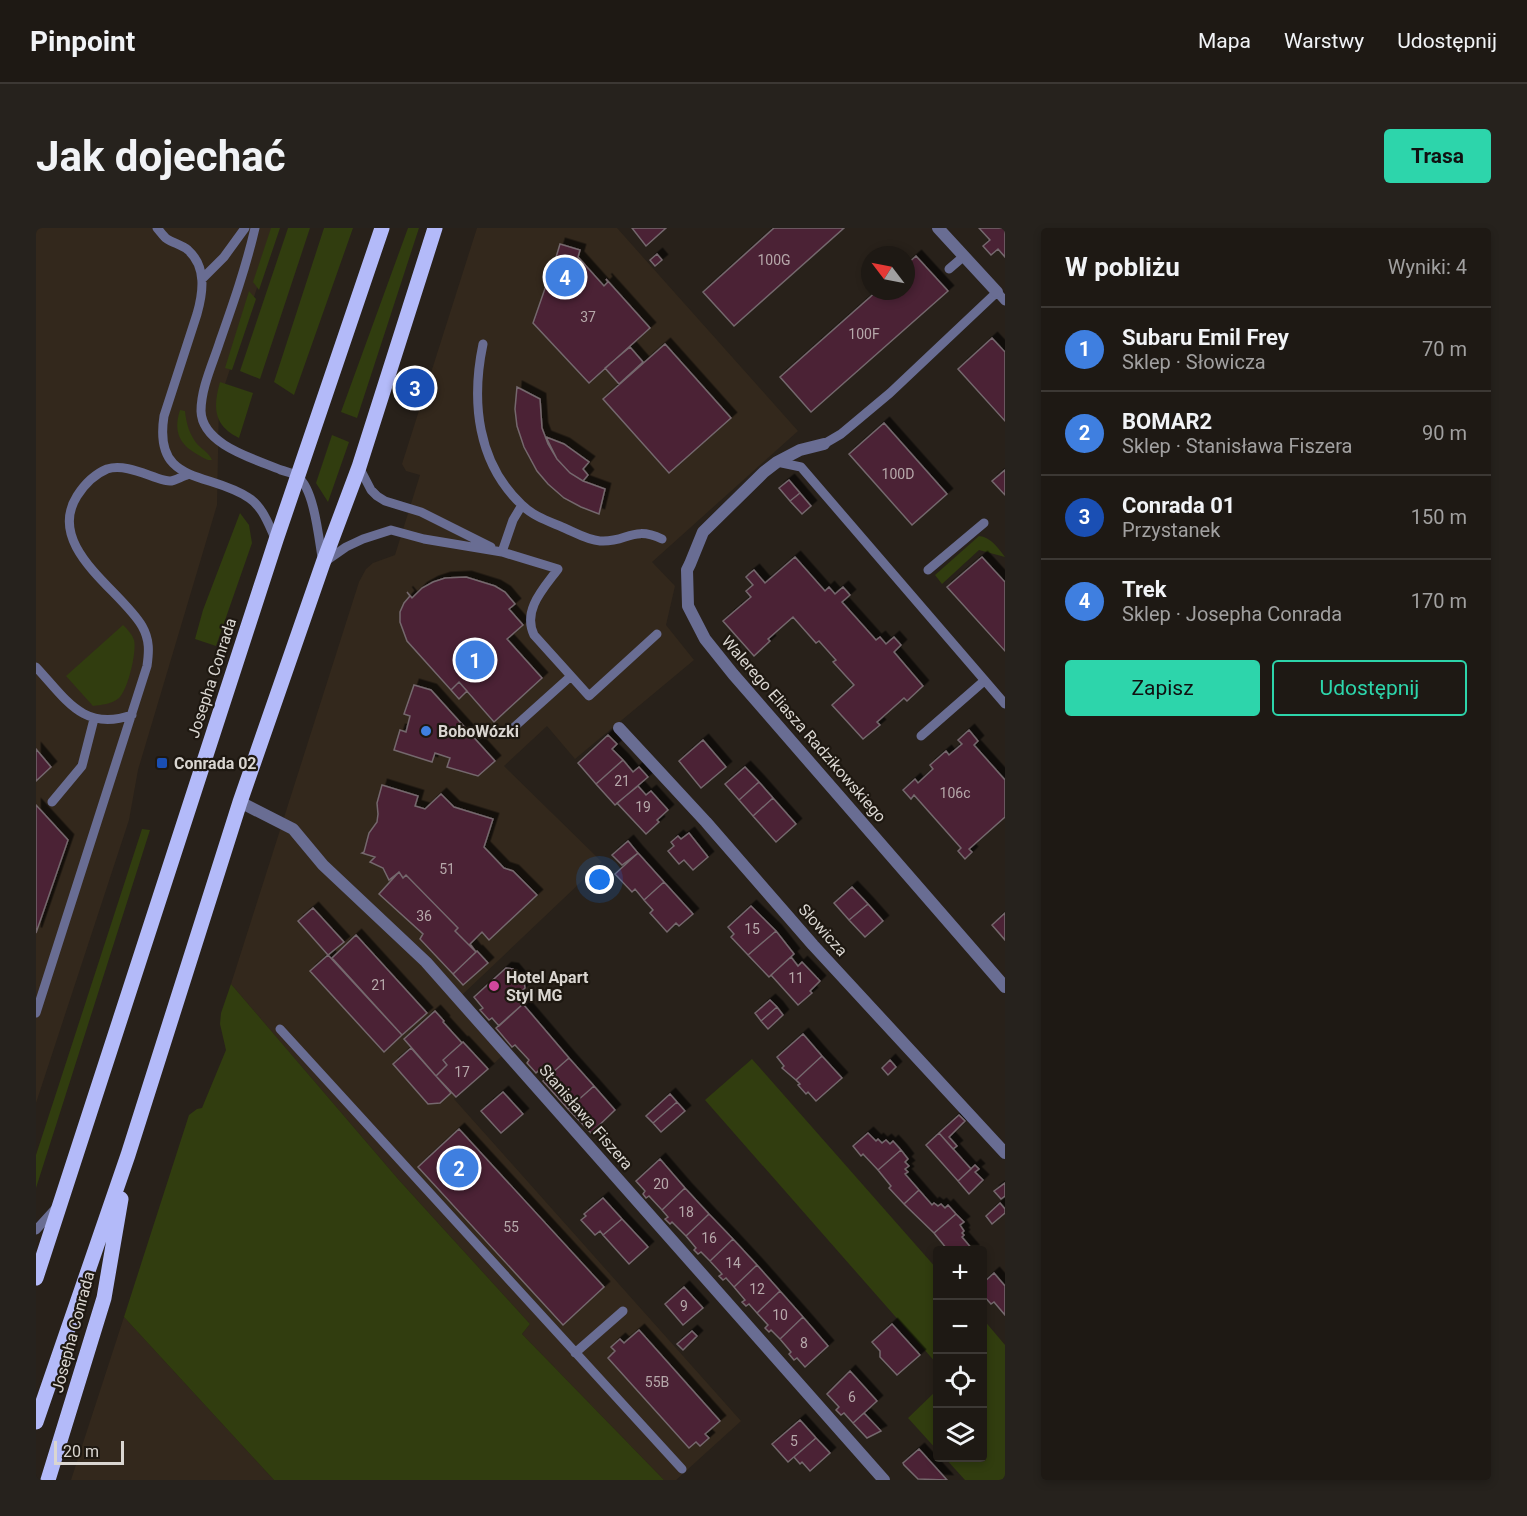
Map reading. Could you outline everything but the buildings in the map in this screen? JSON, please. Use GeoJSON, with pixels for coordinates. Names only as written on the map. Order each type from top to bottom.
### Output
{"type":"FeatureCollection","features":[{"type":"Feature","properties":{"kind":"main road","name":"Josepha Conrada"},"geometry":{"type":"LineString","coordinates":[[36,1278],[276,540],[382,228]]}},
{"type":"Feature","properties":{"kind":"main road","name":"Josepha Conrada"},"geometry":{"type":"LineString","coordinates":[[36,1422],[128,1155],[240,802],[359,467],[435,228]]}},
{"type":"Feature","properties":{"kind":"main road","name":"Josepha Conrada"},"geometry":{"type":"LineString","coordinates":[[48,1480],[104,1298],[128,1155]]}},
{"type":"Feature","properties":{"kind":"street"},"geometry":{"type":"LineString","coordinates":[[938,228],[1001,297]]}},
{"type":"Feature","properties":{"kind":"street","name":"Walerego Eliasza Radzikowskiego"},"geometry":{"type":"LineString","coordinates":[[824,444],[800,450],[777,462],[732,502],[703,532],[687,570],[688,606],[705,639],[733,674],[1005,987]]}},
{"type":"Feature","properties":{"kind":"street","name":"Słowicza"},"geometry":{"type":"LineString","coordinates":[[619,728],[706,822],[813,945],[1005,1153]]}},
{"type":"Feature","properties":{"kind":"street","name":"Stanisława Fiszera"},"geometry":{"type":"LineString","coordinates":[[240,802],[293,829],[323,866],[426,962],[884,1480]]}},
{"type":"Feature","properties":{"kind":"lane"},"geometry":{"type":"LineString","coordinates":[[157,228],[166,238],[188,249],[199,265],[202,279],[201,302],[164,416],[162,433],[164,447],[171,460],[187,474],[250,498],[262,512],[276,540]]}},
{"type":"Feature","properties":{"kind":"lane"},"geometry":{"type":"LineString","coordinates":[[202,279],[224,257],[245,228]]}},
{"type":"Feature","properties":{"kind":"lane"},"geometry":{"type":"LineString","coordinates":[[255,228],[247,264],[205,389],[202,418],[212,436],[226,446],[298,477],[306,489],[314,512],[323,563],[346,547],[391,530],[424,539],[502,552],[558,569],[535,601],[531,610],[530,627],[534,635],[589,696],[657,634]]}},
{"type":"Feature","properties":{"kind":"lane"},"geometry":{"type":"LineString","coordinates":[[949,269],[964,256]]}},
{"type":"Feature","properties":{"kind":"lane"},"geometry":{"type":"LineString","coordinates":[[824,444],[864,421],[1001,297]]}},
{"type":"Feature","properties":{"kind":"lane"},"geometry":{"type":"LineString","coordinates":[[483,344],[478,365],[477,410],[483,445],[503,482],[522,505],[541,519],[588,538],[601,541],[614,540],[641,532],[650,533],[662,539]]}},
{"type":"Feature","properties":{"kind":"lane"},"geometry":{"type":"LineString","coordinates":[[777,462],[801,467],[1005,704]]}},
{"type":"Feature","properties":{"kind":"lane"},"geometry":{"type":"LineString","coordinates":[[359,467],[371,490],[385,501],[421,512],[502,552]]}},
{"type":"Feature","properties":{"kind":"lane"},"geometry":{"type":"LineString","coordinates":[[36,1013],[132,715],[147,666],[149,650],[147,636],[141,624],[85,563],[71,533],[70,512],[80,490],[106,470],[126,469],[170,481],[187,474]]}},
{"type":"Feature","properties":{"kind":"lane"},"geometry":{"type":"LineString","coordinates":[[502,552],[513,520],[522,505]]}},
{"type":"Feature","properties":{"kind":"lane"},"geometry":{"type":"LineString","coordinates":[[928,570],[984,523]]}},
{"type":"Feature","properties":{"kind":"lane"},"geometry":{"type":"LineString","coordinates":[[36,667],[75,709],[94,719],[116,720],[132,715]]}},
{"type":"Feature","properties":{"kind":"lane"},"geometry":{"type":"LineString","coordinates":[[512,729],[571,675]]}},
{"type":"Feature","properties":{"kind":"lane"},"geometry":{"type":"LineString","coordinates":[[921,736],[984,681]]}},
{"type":"Feature","properties":{"kind":"lane"},"geometry":{"type":"LineString","coordinates":[[52,802],[82,766],[94,719]]}},
{"type":"Feature","properties":{"kind":"lane"},"geometry":{"type":"LineString","coordinates":[[280,1029],[682,1469]]}},
{"type":"Feature","properties":{"kind":"lane"},"geometry":{"type":"LineString","coordinates":[[36,1230],[61,1203]]}},
{"type":"Feature","properties":{"kind":"lane"},"geometry":{"type":"LineString","coordinates":[[575,1353],[622,1311]]}},
{"type":"Feature","properties":{"kind":"shaded area"},"geometry":{"type":"Polygon","coordinates":[[[36,228],[277,228],[219,402],[217,505],[138,770],[129,820],[36,1103],[36,228]]]}},
{"type":"Feature","properties":{"kind":"shaded area"},"geometry":{"type":"Polygon","coordinates":[[[477,228],[617,228],[798,431],[652,562],[675,586],[666,625],[694,660],[575,759],[547,726],[504,766],[602,862],[462,995],[511,1048],[454,1099],[741,1421],[676,1480],[664,1480],[522,1334],[530,1324],[398,1179],[231,984],[359,582],[366,569],[373,563],[395,555],[420,475],[406,471],[402,464],[477,228]]]}},
{"type":"Feature","properties":{"kind":"shaded area"},"geometry":{"type":"Polygon","coordinates":[[[124,1317],[274,1480],[71,1480],[124,1317]]]}},
{"type":"Feature","properties":{"kind":"green space"},"geometry":{"type":"Polygon","coordinates":[[[271,228],[280,228],[259,290],[253,282],[271,228]]]}},
{"type":"Feature","properties":{"kind":"green space"},"geometry":{"type":"Polygon","coordinates":[[[288,228],[310,228],[260,379],[240,371],[288,228]]]}},
{"type":"Feature","properties":{"kind":"green space"},"geometry":{"type":"Polygon","coordinates":[[[324,228],[353,228],[294,395],[274,382],[324,228]]]}},
{"type":"Feature","properties":{"kind":"green space"},"geometry":{"type":"Polygon","coordinates":[[[408,228],[419,228],[357,418],[341,412],[408,228]]]}},
{"type":"Feature","properties":{"kind":"green space"},"geometry":{"type":"Polygon","coordinates":[[[249,291],[256,299],[232,370],[225,368],[249,291]]]}},
{"type":"Feature","properties":{"kind":"green space"},"geometry":{"type":"Polygon","coordinates":[[[220,382],[253,393],[239,438],[224,427],[217,414],[216,399],[220,382]]]}},
{"type":"Feature","properties":{"kind":"green space"},"geometry":{"type":"Polygon","coordinates":[[[180,410],[185,411],[189,429],[195,441],[212,460],[193,451],[182,441],[177,428],[180,410]]]}},
{"type":"Feature","properties":{"kind":"green space"},"geometry":{"type":"Polygon","coordinates":[[[332,435],[349,442],[328,502],[316,483],[332,435]]]}},
{"type":"Feature","properties":{"kind":"green space"},"geometry":{"type":"Polygon","coordinates":[[[240,513],[249,525],[252,543],[216,646],[195,639],[203,610],[240,513]]]}},
{"type":"Feature","properties":{"kind":"green space"},"geometry":{"type":"Polygon","coordinates":[[[979,536],[991,541],[1005,557],[979,550],[942,584],[935,575],[979,536]]]}},
{"type":"Feature","properties":{"kind":"green space"},"geometry":{"type":"Polygon","coordinates":[[[123,625],[132,636],[135,645],[126,687],[116,700],[93,706],[66,676],[123,625]]]}},
{"type":"Feature","properties":{"kind":"green space"},"geometry":{"type":"Polygon","coordinates":[[[142,829],[150,830],[36,1188],[36,1155],[142,829]]]}},
{"type":"Feature","properties":{"kind":"green space"},"geometry":{"type":"Polygon","coordinates":[[[231,984],[398,1179],[530,1324],[522,1334],[664,1480],[274,1480],[124,1317],[189,1115],[202,1108],[226,1050],[220,1024],[221,1013],[231,984]]]}},
{"type":"Feature","properties":{"kind":"green space"},"geometry":{"type":"Polygon","coordinates":[[[752,1059],[933,1264],[933,1359],[705,1100],[752,1059]]]}},
{"type":"Feature","properties":{"kind":"green space"},"geometry":{"type":"Polygon","coordinates":[[[987,1324],[1005,1345],[1005,1480],[965,1480],[949,1462],[987,1462],[987,1324]]]}},
{"type":"Feature","properties":{"kind":"green space"},"geometry":{"type":"Polygon","coordinates":[[[933,1394],[933,1446],[908,1418],[933,1394]]]}},
{"type":"Feature","properties":{"kind":"place","name":"Trek"},"geometry":{"type":"Point","coordinates":[565,277]}},
{"type":"Feature","properties":{"kind":"place","name":"Conrada 01"},"geometry":{"type":"Point","coordinates":[415,388]}},
{"type":"Feature","properties":{"kind":"place","name":"Subaru Emil Frey"},"geometry":{"type":"Point","coordinates":[475,660]}},
{"type":"Feature","properties":{"kind":"place","name":"BoboWózki"},"geometry":{"type":"Point","coordinates":[426,731]}},
{"type":"Feature","properties":{"kind":"place","name":"Conrada 02"},"geometry":{"type":"Point","coordinates":[162,763]}},
{"type":"Feature","properties":{"kind":"place","name":"Hotel Apart Styl MG"},"geometry":{"type":"Point","coordinates":[494,986]}},
{"type":"Feature","properties":{"kind":"place","name":"BOMAR2"},"geometry":{"type":"Point","coordinates":[459,1168]}}]}
